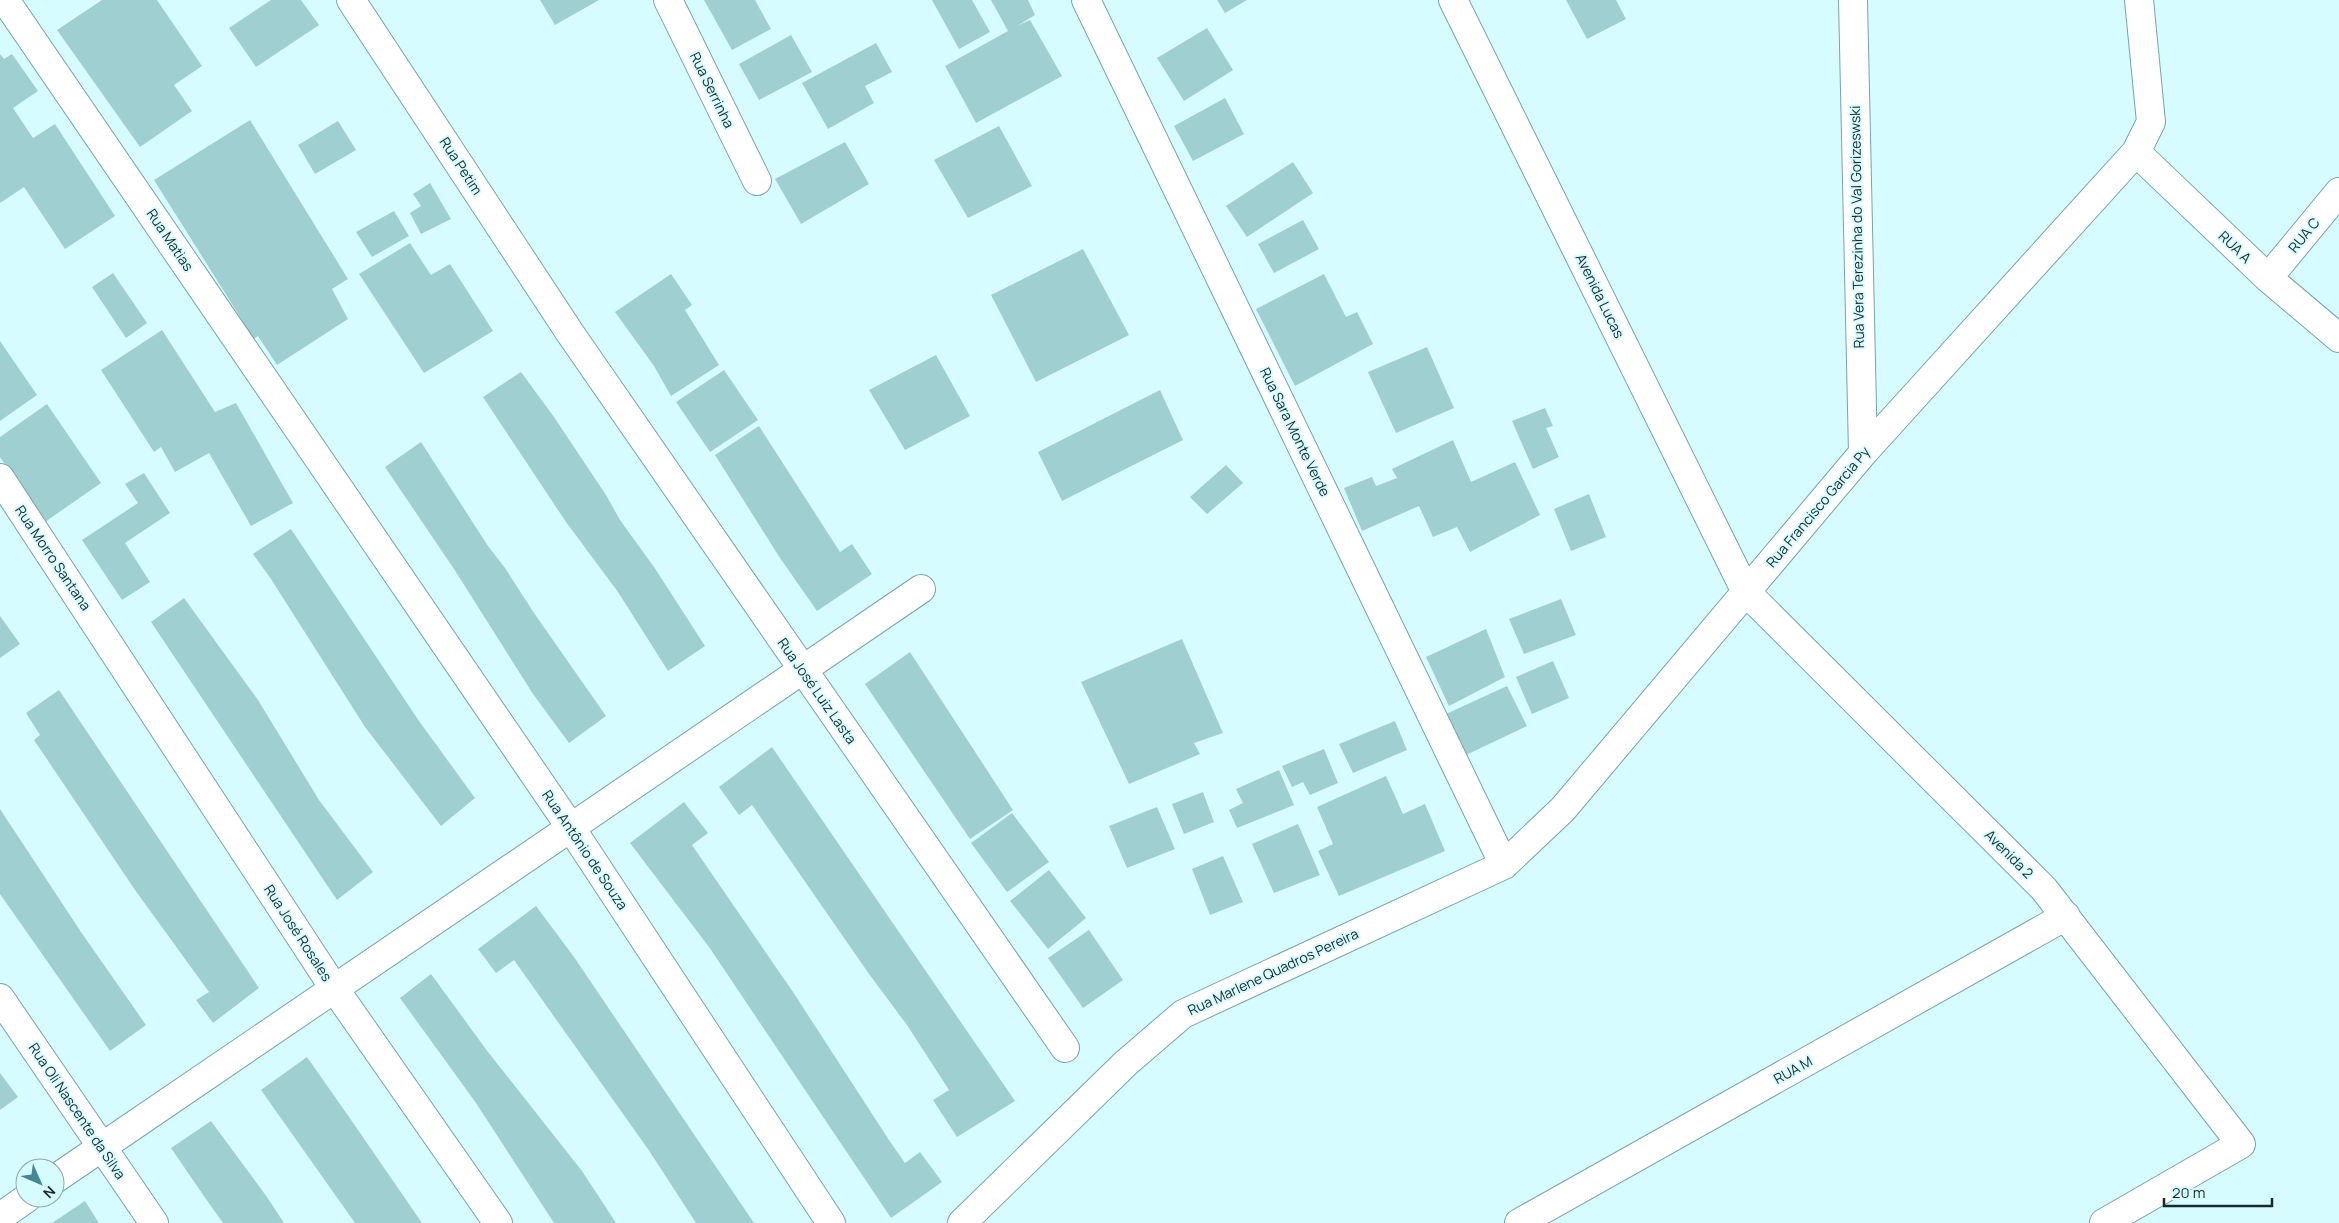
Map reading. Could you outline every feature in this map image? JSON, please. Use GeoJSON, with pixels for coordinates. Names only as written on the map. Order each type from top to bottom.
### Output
{"type":"FeatureCollection","features":[{"type":"Feature","properties":{"kind":"street","name":"Rua Matias"},"geometry":{"type":"LineString","coordinates":[[5,0],[334,480]]}},
{"type":"Feature","properties":{"kind":"street","name":"Rua Petim"},"geometry":{"type":"LineString","coordinates":[[351,0],[570,333]]}},
{"type":"Feature","properties":{"kind":"street","name":"Rua Serrinha"},"geometry":{"type":"LineString","coordinates":[[668,0],[756,181]]}},
{"type":"Feature","properties":{"kind":"street","name":"Rua Sara Monte Verde"},"geometry":{"type":"LineString","coordinates":[[1086,0],[1504,865]]}},
{"type":"Feature","properties":{"kind":"street","name":"Avenida Lucas"},"geometry":{"type":"LineString","coordinates":[[1453,0],[1746,592]]}},
{"type":"Feature","properties":{"kind":"street","name":"Rua Vera Terezinha do Val Gorizeswski"},"geometry":{"type":"LineString","coordinates":[[1853,0],[1863,453]]}},
{"type":"Feature","properties":{"kind":"street","name":"Rua Francisco Garcia Py"},"geometry":{"type":"LineString","coordinates":[[1504,865],[1564,809],[1863,453],[2136,152],[2151,122],[2139,0]]}},
{"type":"Feature","properties":{"kind":"street","name":"RUA A"},"geometry":{"type":"LineString","coordinates":[[2136,152],[2268,278],[2339,338]]}},
{"type":"Feature","properties":{"kind":"street","name":"RUA C"},"geometry":{"type":"LineString","coordinates":[[2268,278],[2339,192]]}},
{"type":"Feature","properties":{"kind":"street","name":"Rua José Luiz Lasta"},"geometry":{"type":"LineString","coordinates":[[570,333],[1065,1048]]}},
{"type":"Feature","properties":{"kind":"street","name":"Rua Morro Santana"},"geometry":{"type":"LineString","coordinates":[[0,478],[107,638]]}},
{"type":"Feature","properties":{"kind":"street","name":"Rua Antônio de Souza"},"geometry":{"type":"LineString","coordinates":[[334,480],[570,828],[831,1223]]}},
{"type":"Feature","properties":{"kind":"street"},"geometry":{"type":"LineString","coordinates":[[65,1172],[921,589]]}},
{"type":"Feature","properties":{"kind":"street","name":"Avenida 2"},"geometry":{"type":"LineString","coordinates":[[1746,592],[2044,889],[2241,1144],[2104,1223]]}},
{"type":"Feature","properties":{"kind":"street","name":"Rua José Rosales"},"geometry":{"type":"LineString","coordinates":[[107,638],[334,988],[498,1223]]}},
{"type":"Feature","properties":{"kind":"street","name":"Rua Marlene Quadros Pereira"},"geometry":{"type":"LineString","coordinates":[[962,1223],[1126,1063],[1183,1014],[1504,865]]}},
{"type":"Feature","properties":{"kind":"street","name":"RUA M"},"geometry":{"type":"LineString","coordinates":[[1519,1223],[2066,916]]}},
{"type":"Feature","properties":{"kind":"street","name":"Rua Oli Nascente da Silva"},"geometry":{"type":"LineString","coordinates":[[0,998],[154,1223]]}},
{"type":"Feature","properties":{"kind":"street"},"geometry":{"type":"LineString","coordinates":[[0,1217],[15,1206]]}},
{"type":"Feature","properties":{"kind":"building"},"geometry":{"type":"Polygon","coordinates":[[[102,0],[157,0],[202,66],[174,85],[192,111],[140,147],[57,30],[102,0]]]}},
{"type":"Feature","properties":{"kind":"building"},"geometry":{"type":"Polygon","coordinates":[[[271,0],[301,0],[319,25],[256,67],[229,28],[271,0]]]}},
{"type":"Feature","properties":{"kind":"building"},"geometry":{"type":"Polygon","coordinates":[[[540,0],[599,0],[555,25],[540,0]]]}},
{"type":"Feature","properties":{"kind":"building"},"geometry":{"type":"Polygon","coordinates":[[[704,0],[755,0],[771,29],[732,50],[704,0]]]}},
{"type":"Feature","properties":{"kind":"building"},"geometry":{"type":"Polygon","coordinates":[[[932,0],[972,0],[990,32],[959,49],[932,0]]]}},
{"type":"Feature","properties":{"kind":"building"},"geometry":{"type":"Polygon","coordinates":[[[991,0],[1028,0],[1035,15],[1017,26],[1030,20],[1062,76],[976,123],[945,66],[1008,31],[991,0]]]}},
{"type":"Feature","properties":{"kind":"building"},"geometry":{"type":"Polygon","coordinates":[[[1217,0],[1247,0],[1225,13],[1217,0]]]}},
{"type":"Feature","properties":{"kind":"building"},"geometry":{"type":"Polygon","coordinates":[[[1566,0],[1616,0],[1626,19],[1587,39],[1566,0]]]}},
{"type":"Feature","properties":{"kind":"building"},"geometry":{"type":"Polygon","coordinates":[[[1207,28],[1233,70],[1184,101],[1157,58],[1207,28]]]}},
{"type":"Feature","properties":{"kind":"building"},"geometry":{"type":"Polygon","coordinates":[[[791,35],[812,72],[759,100],[739,64],[791,35]]]}},
{"type":"Feature","properties":{"kind":"building"},"geometry":{"type":"Polygon","coordinates":[[[876,43],[892,72],[865,86],[874,103],[828,129],[802,83],[876,43]]]}},
{"type":"Feature","properties":{"kind":"building"},"geometry":{"type":"Polygon","coordinates":[[[0,54],[4,59],[12,54],[38,91],[13,108],[33,138],[55,124],[115,216],[65,249],[24,187],[0,203],[0,54]]]}},
{"type":"Feature","properties":{"kind":"building"},"geometry":{"type":"Polygon","coordinates":[[[1225,98],[1244,134],[1193,161],[1174,126],[1225,98]]]}},
{"type":"Feature","properties":{"kind":"building"},"geometry":{"type":"Polygon","coordinates":[[[250,120],[348,279],[332,289],[348,319],[277,365],[258,336],[254,339],[154,180],[250,120]]]}},
{"type":"Feature","properties":{"kind":"building"},"geometry":{"type":"Polygon","coordinates":[[[338,121],[356,150],[315,174],[298,145],[338,121]]]}},
{"type":"Feature","properties":{"kind":"building"},"geometry":{"type":"Polygon","coordinates":[[[999,126],[1032,186],[968,218],[934,160],[999,126]]]}},
{"type":"Feature","properties":{"kind":"building"},"geometry":{"type":"Polygon","coordinates":[[[845,142],[869,184],[801,224],[775,179],[845,142]]]}},
{"type":"Feature","properties":{"kind":"building"},"geometry":{"type":"Polygon","coordinates":[[[1293,162],[1313,193],[1247,237],[1226,206],[1293,162]]]}},
{"type":"Feature","properties":{"kind":"building"},"geometry":{"type":"Polygon","coordinates":[[[430,183],[451,219],[421,234],[410,213],[421,206],[413,194],[430,183]]]}},
{"type":"Feature","properties":{"kind":"building"},"geometry":{"type":"Polygon","coordinates":[[[394,211],[409,236],[372,257],[356,232],[394,211]]]}},
{"type":"Feature","properties":{"kind":"building"},"geometry":{"type":"Polygon","coordinates":[[[1303,220],[1319,249],[1274,273],[1258,244],[1303,220]]]}},
{"type":"Feature","properties":{"kind":"building"},"geometry":{"type":"Polygon","coordinates":[[[410,243],[431,275],[450,264],[493,331],[424,373],[359,274],[410,243]]]}},
{"type":"Feature","properties":{"kind":"building"},"geometry":{"type":"Polygon","coordinates":[[[1083,249],[1129,335],[1036,382],[991,295],[1083,249]]]}},
{"type":"Feature","properties":{"kind":"building"},"geometry":{"type":"Polygon","coordinates":[[[113,273],[147,323],[126,338],[92,287],[113,273]]]}},
{"type":"Feature","properties":{"kind":"building"},"geometry":{"type":"Polygon","coordinates":[[[671,274],[692,305],[685,310],[719,365],[671,396],[654,366],[615,312],[671,274]]]}},
{"type":"Feature","properties":{"kind":"building"},"geometry":{"type":"Polygon","coordinates":[[[1324,274],[1346,317],[1357,312],[1373,344],[1295,386],[1256,309],[1324,274]]]}},
{"type":"Feature","properties":{"kind":"building"},"geometry":{"type":"Polygon","coordinates":[[[162,330],[215,412],[236,403],[293,503],[251,526],[209,453],[175,472],[161,447],[154,452],[101,370],[162,330]]]}},
{"type":"Feature","properties":{"kind":"building"},"geometry":{"type":"Polygon","coordinates":[[[0,341],[37,395],[0,421],[0,341]]]}},
{"type":"Feature","properties":{"kind":"building"},"geometry":{"type":"Polygon","coordinates":[[[1427,347],[1454,408],[1396,433],[1368,372],[1427,347]]]}},
{"type":"Feature","properties":{"kind":"building"},"geometry":{"type":"Polygon","coordinates":[[[936,355],[970,416],[905,450],[869,390],[936,355]]]}},
{"type":"Feature","properties":{"kind":"building"},"geometry":{"type":"Polygon","coordinates":[[[724,370],[758,420],[710,452],[676,402],[724,370]]]}},
{"type":"Feature","properties":{"kind":"building"},"geometry":{"type":"Polygon","coordinates":[[[521,372],[554,417],[606,495],[620,520],[654,567],[705,646],[668,671],[618,592],[566,522],[483,397],[521,372]]]}},
{"type":"Feature","properties":{"kind":"building"},"geometry":{"type":"Polygon","coordinates":[[[1160,390],[1183,440],[1062,501],[1038,452],[1160,390]]]}},
{"type":"Feature","properties":{"kind":"building"},"geometry":{"type":"Polygon","coordinates":[[[47,404],[101,483],[45,522],[0,457],[0,437],[47,404]]]}},
{"type":"Feature","properties":{"kind":"building"},"geometry":{"type":"Polygon","coordinates":[[[1545,408],[1553,426],[1546,428],[1559,457],[1533,469],[1512,421],[1545,408]]]}},
{"type":"Feature","properties":{"kind":"building"},"geometry":{"type":"Polygon","coordinates":[[[759,426],[840,552],[852,544],[872,574],[817,611],[780,558],[715,455],[759,426]]]}},
{"type":"Feature","properties":{"kind":"building"},"geometry":{"type":"Polygon","coordinates":[[[1453,440],[1471,482],[1515,462],[1540,515],[1470,552],[1457,527],[1433,537],[1419,506],[1362,531],[1344,488],[1372,477],[1376,486],[1397,478],[1392,469],[1453,440]]]}},
{"type":"Feature","properties":{"kind":"building"},"geometry":{"type":"Polygon","coordinates":[[[421,442],[488,546],[606,716],[569,743],[533,694],[454,569],[385,467],[421,442]]]}},
{"type":"Feature","properties":{"kind":"building"},"geometry":{"type":"Polygon","coordinates":[[[1226,465],[1243,483],[1207,514],[1190,497],[1226,465]]]}},
{"type":"Feature","properties":{"kind":"building"},"geometry":{"type":"Polygon","coordinates":[[[144,473],[170,513],[125,543],[150,582],[122,600],[82,540],[138,503],[125,484],[144,473]]]}},
{"type":"Feature","properties":{"kind":"building"},"geometry":{"type":"Polygon","coordinates":[[[1589,494],[1606,537],[1571,551],[1554,509],[1589,494]]]}},
{"type":"Feature","properties":{"kind":"building"},"geometry":{"type":"Polygon","coordinates":[[[291,529],[419,721],[475,798],[441,826],[365,727],[271,579],[253,554],[291,529]]]}},
{"type":"Feature","properties":{"kind":"building"},"geometry":{"type":"Polygon","coordinates":[[[184,598],[258,700],[319,800],[373,872],[337,900],[151,622],[184,598]]]}},
{"type":"Feature","properties":{"kind":"building"},"geometry":{"type":"Polygon","coordinates":[[[1561,599],[1576,635],[1524,654],[1509,619],[1561,599]]]}},
{"type":"Feature","properties":{"kind":"building"},"geometry":{"type":"Polygon","coordinates":[[[0,616],[20,644],[0,658],[0,616]]]}},
{"type":"Feature","properties":{"kind":"building"},"geometry":{"type":"Polygon","coordinates":[[[1486,629],[1505,677],[1449,706],[1426,657],[1486,629]]]}},
{"type":"Feature","properties":{"kind":"building"},"geometry":{"type":"Polygon","coordinates":[[[1182,639],[1223,733],[1194,743],[1200,754],[1129,784],[1081,682],[1182,639]]]}},
{"type":"Feature","properties":{"kind":"building"},"geometry":{"type":"Polygon","coordinates":[[[910,652],[1013,810],[970,839],[865,684],[910,652]]]}},
{"type":"Feature","properties":{"kind":"building"},"geometry":{"type":"Polygon","coordinates":[[[1553,661],[1569,698],[1532,714],[1516,677],[1553,661]]]}},
{"type":"Feature","properties":{"kind":"building"},"geometry":{"type":"Polygon","coordinates":[[[1507,686],[1527,726],[1466,755],[1446,714],[1507,686]]]}},
{"type":"Feature","properties":{"kind":"building"},"geometry":{"type":"Polygon","coordinates":[[[59,690],[259,988],[213,1023],[196,1000],[209,992],[135,890],[34,740],[40,735],[26,713],[59,690]]]}},
{"type":"Feature","properties":{"kind":"building"},"geometry":{"type":"Polygon","coordinates":[[[1395,721],[1407,750],[1353,773],[1339,744],[1395,721]]]}},
{"type":"Feature","properties":{"kind":"building"},"geometry":{"type":"Polygon","coordinates":[[[772,747],[1015,1101],[957,1137],[933,1100],[949,1090],[907,1025],[869,974],[752,805],[739,815],[719,787],[772,747]]]}},
{"type":"Feature","properties":{"kind":"building"},"geometry":{"type":"Polygon","coordinates":[[[1324,749],[1338,783],[1310,795],[1303,782],[1292,787],[1282,766],[1324,749]]]}},
{"type":"Feature","properties":{"kind":"building"},"geometry":{"type":"Polygon","coordinates":[[[1279,770],[1294,805],[1237,828],[1229,810],[1243,803],[1236,789],[1279,770]]]}},
{"type":"Feature","properties":{"kind":"building"},"geometry":{"type":"Polygon","coordinates":[[[1386,776],[1403,814],[1425,804],[1445,851],[1339,896],[1318,851],[1333,844],[1317,807],[1386,776]]]}},
{"type":"Feature","properties":{"kind":"building"},"geometry":{"type":"Polygon","coordinates":[[[1203,792],[1214,822],[1184,834],[1172,804],[1203,792]]]}},
{"type":"Feature","properties":{"kind":"building"},"geometry":{"type":"Polygon","coordinates":[[[684,802],[708,833],[692,845],[793,992],[889,1140],[905,1163],[920,1152],[942,1182],[891,1218],[709,947],[630,843],[684,802]]]}},
{"type":"Feature","properties":{"kind":"building"},"geometry":{"type":"Polygon","coordinates":[[[1157,807],[1175,849],[1127,868],[1109,826],[1157,807]]]}},
{"type":"Feature","properties":{"kind":"building"},"geometry":{"type":"Polygon","coordinates":[[[0,809],[81,932],[146,1025],[110,1051],[0,894],[0,809]]]}},
{"type":"Feature","properties":{"kind":"building"},"geometry":{"type":"Polygon","coordinates":[[[1012,813],[1049,862],[1007,892],[971,843],[1012,813]]]}},
{"type":"Feature","properties":{"kind":"building"},"geometry":{"type":"Polygon","coordinates":[[[1298,824],[1320,875],[1274,893],[1252,844],[1298,824]]]}},
{"type":"Feature","properties":{"kind":"building"},"geometry":{"type":"Polygon","coordinates":[[[1223,856],[1243,902],[1210,915],[1192,869],[1223,856]]]}},
{"type":"Feature","properties":{"kind":"building"},"geometry":{"type":"Polygon","coordinates":[[[1049,870],[1086,918],[1048,949],[1010,901],[1049,870]]]}},
{"type":"Feature","properties":{"kind":"building"},"geometry":{"type":"Polygon","coordinates":[[[536,906],[574,957],[754,1223],[696,1223],[650,1152],[514,960],[496,973],[478,949],[536,906]]]}},
{"type":"Feature","properties":{"kind":"building"},"geometry":{"type":"Polygon","coordinates":[[[1089,930],[1123,980],[1083,1008],[1048,958],[1089,930]]]}},
{"type":"Feature","properties":{"kind":"building"},"geometry":{"type":"Polygon","coordinates":[[[431,974],[488,1052],[582,1171],[616,1223],[554,1223],[476,1103],[400,998],[431,974]]]}},
{"type":"Feature","properties":{"kind":"building"},"geometry":{"type":"Polygon","coordinates":[[[307,1057],[422,1223],[355,1223],[261,1090],[307,1057]]]}},
{"type":"Feature","properties":{"kind":"building"},"geometry":{"type":"Polygon","coordinates":[[[0,1073],[18,1097],[0,1110],[0,1073]]]}},
{"type":"Feature","properties":{"kind":"building"},"geometry":{"type":"Polygon","coordinates":[[[211,1121],[284,1223],[223,1223],[171,1148],[211,1121]]]}},
{"type":"Feature","properties":{"kind":"building"},"geometry":{"type":"Polygon","coordinates":[[[85,1201],[99,1223],[52,1223],[85,1201]]]}}]}
